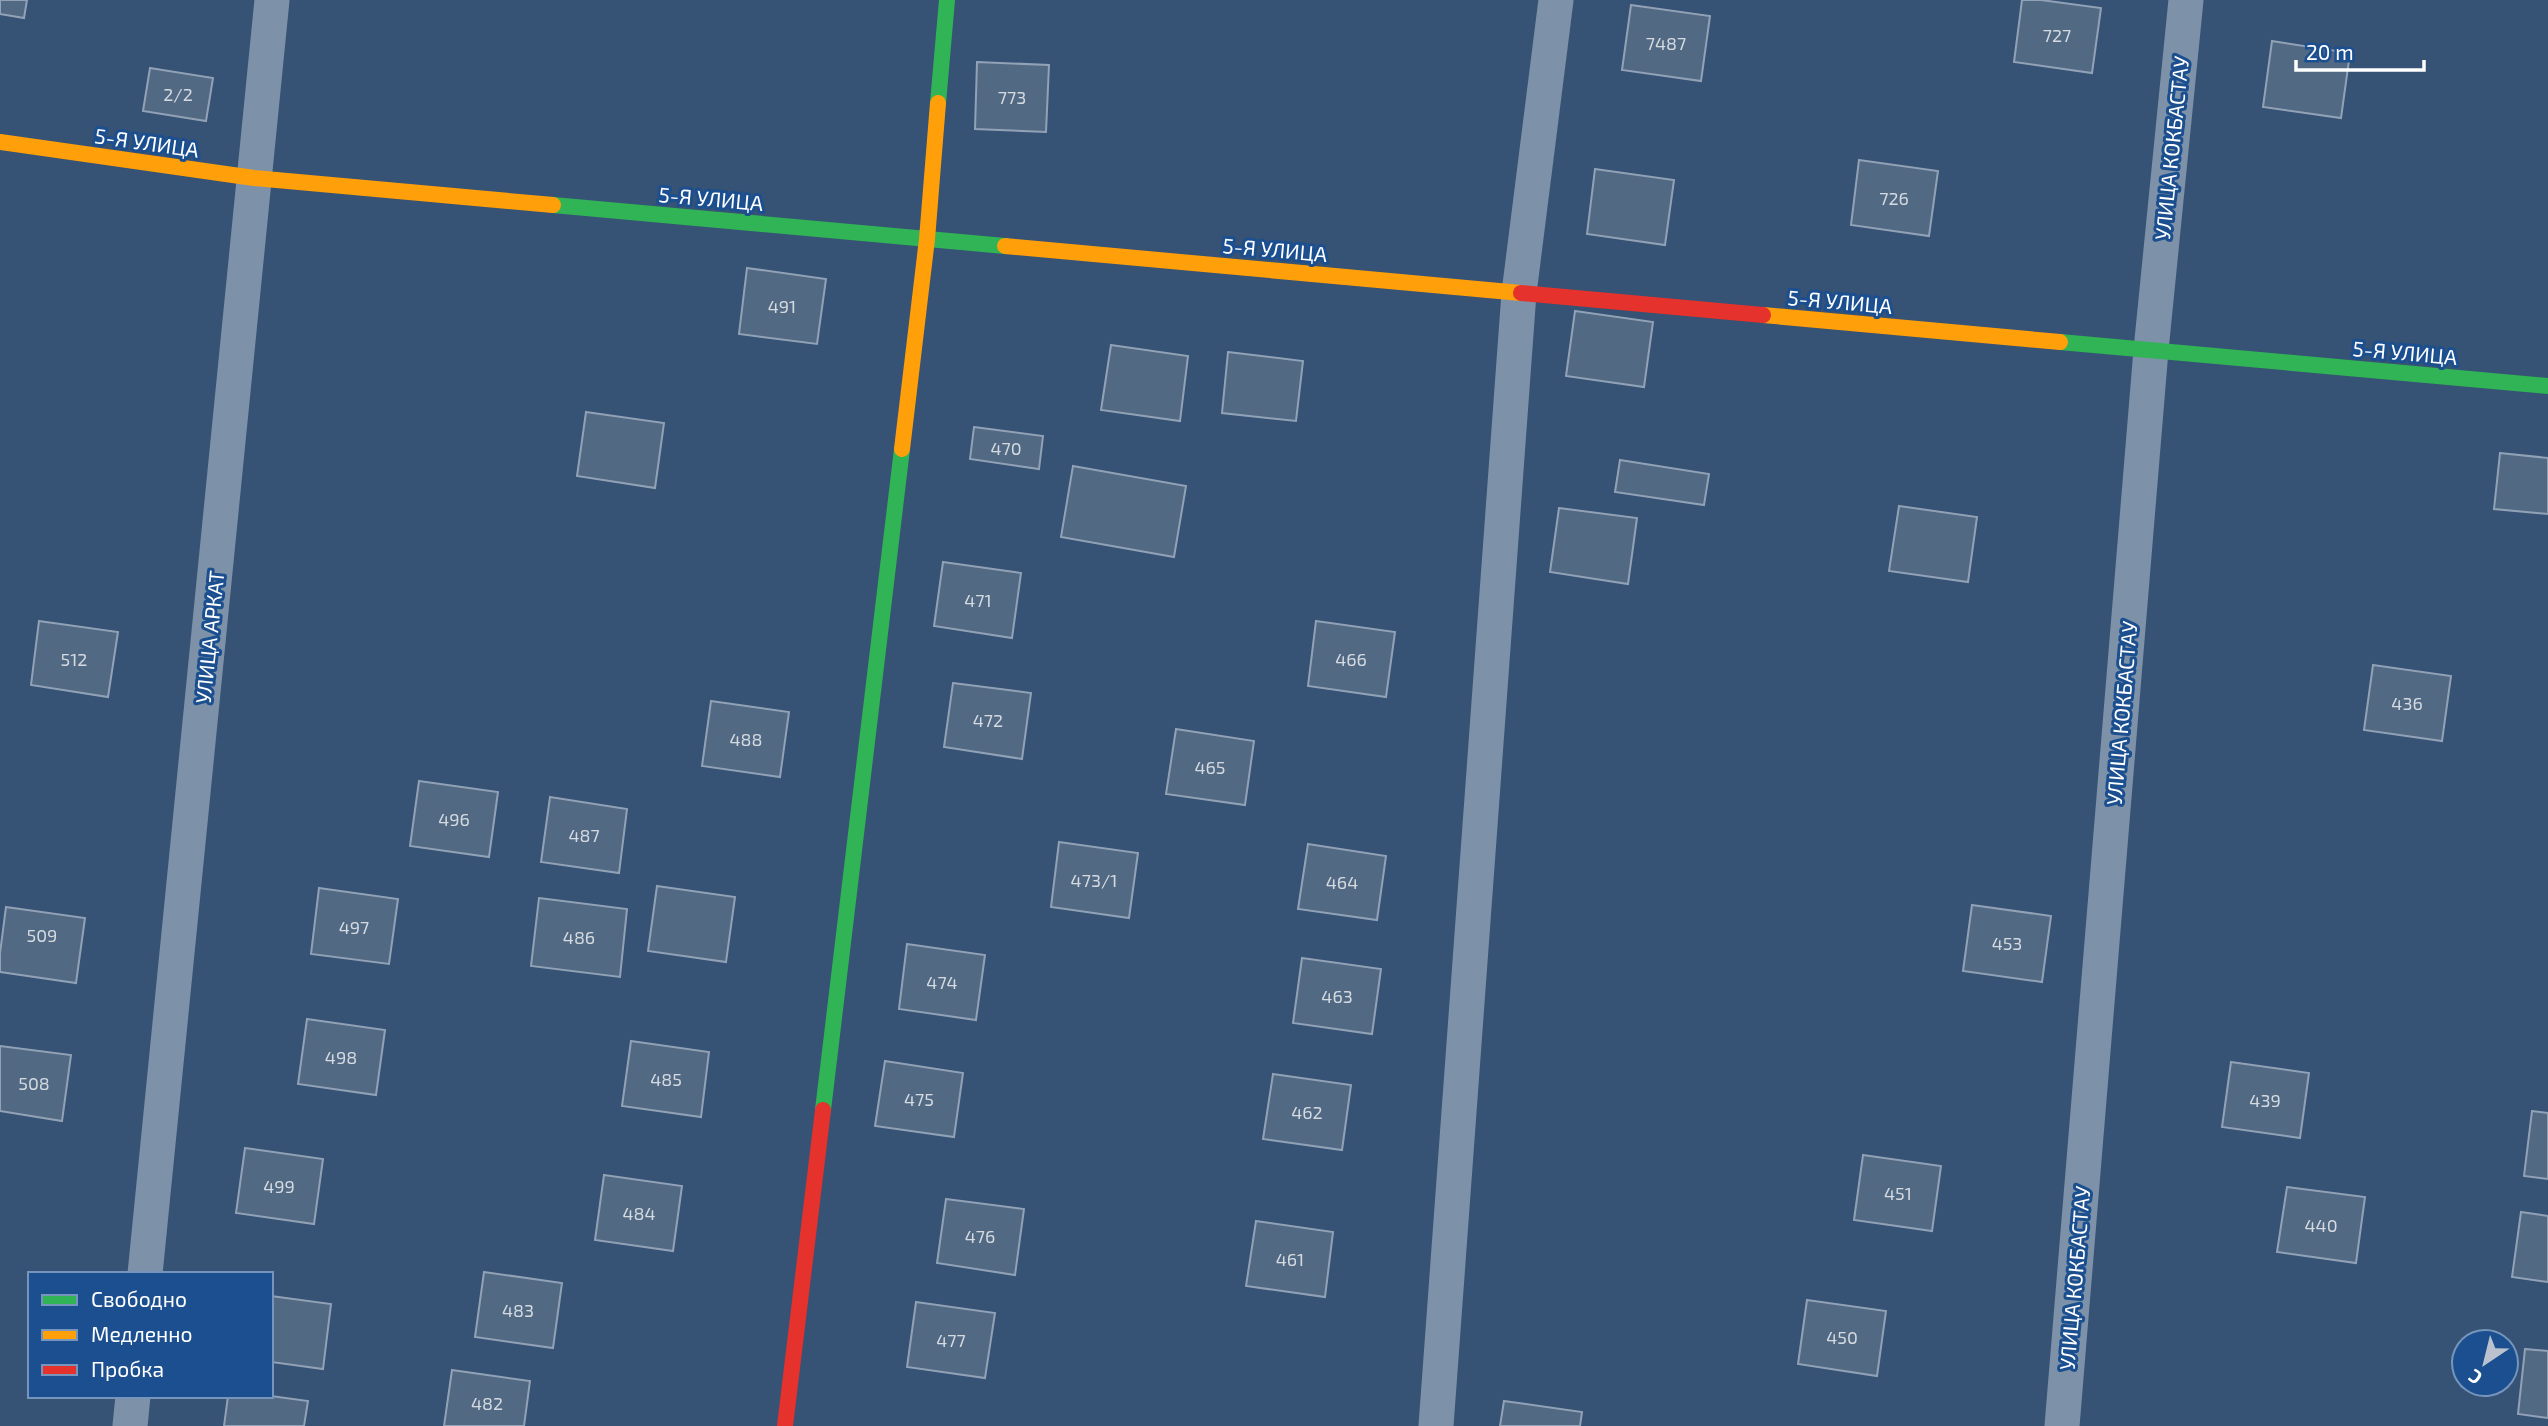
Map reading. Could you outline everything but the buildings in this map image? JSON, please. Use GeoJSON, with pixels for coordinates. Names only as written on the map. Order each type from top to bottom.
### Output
{"type":"FeatureCollection","features":[{"type":"Feature","properties":{"kind":"street","name":"УЛИЦА АРКАТ"},"geometry":{"type":"LineString","coordinates":[[145,1272],[272,0]]}},
{"type":"Feature","properties":{"kind":"street"},"geometry":{"type":"LineString","coordinates":[[785,1426],[927,239],[947,0]]}},
{"type":"Feature","properties":{"kind":"street"},"geometry":{"type":"LineString","coordinates":[[1436,1426],[1519,293],[1556,0]]}},
{"type":"Feature","properties":{"kind":"street","name":"УЛИЦА КОКБАСТАУ"},"geometry":{"type":"LineString","coordinates":[[2062,1426],[2151,350],[2186,0]]}},
{"type":"Feature","properties":{"kind":"street","name":"5-Я УЛИЦА"},"geometry":{"type":"LineString","coordinates":[[0,142],[254,178],[2548,386]]}},
{"type":"Feature","properties":{"kind":"street"},"geometry":{"type":"LineString","coordinates":[[130,1426],[133,1398]]}},
{"type":"Feature","properties":{"kind":"traffic: fast"},"geometry":{"type":"LineString","coordinates":[[938,103],[947,0]]}},
{"type":"Feature","properties":{"kind":"traffic: fast"},"geometry":{"type":"LineString","coordinates":[[553,205],[1005,246]]}},
{"type":"Feature","properties":{"kind":"traffic: fast"},"geometry":{"type":"LineString","coordinates":[[2060,342],[2548,386]]}},
{"type":"Feature","properties":{"kind":"traffic: fast"},"geometry":{"type":"LineString","coordinates":[[823,1110],[902,449]]}},
{"type":"Feature","properties":{"kind":"traffic: slow"},"geometry":{"type":"LineString","coordinates":[[902,449],[927,239],[938,103]]}},
{"type":"Feature","properties":{"kind":"traffic: slow"},"geometry":{"type":"LineString","coordinates":[[0,142],[254,178],[553,205]]}},
{"type":"Feature","properties":{"kind":"traffic: slow"},"geometry":{"type":"LineString","coordinates":[[1005,246],[1521,293]]}},
{"type":"Feature","properties":{"kind":"traffic: slow"},"geometry":{"type":"LineString","coordinates":[[1763,315],[2060,342]]}},
{"type":"Feature","properties":{"kind":"traffic: jam"},"geometry":{"type":"LineString","coordinates":[[1521,293],[1763,315]]}},
{"type":"Feature","properties":{"kind":"traffic: jam"},"geometry":{"type":"LineString","coordinates":[[785,1426],[823,1110]]}}]}
